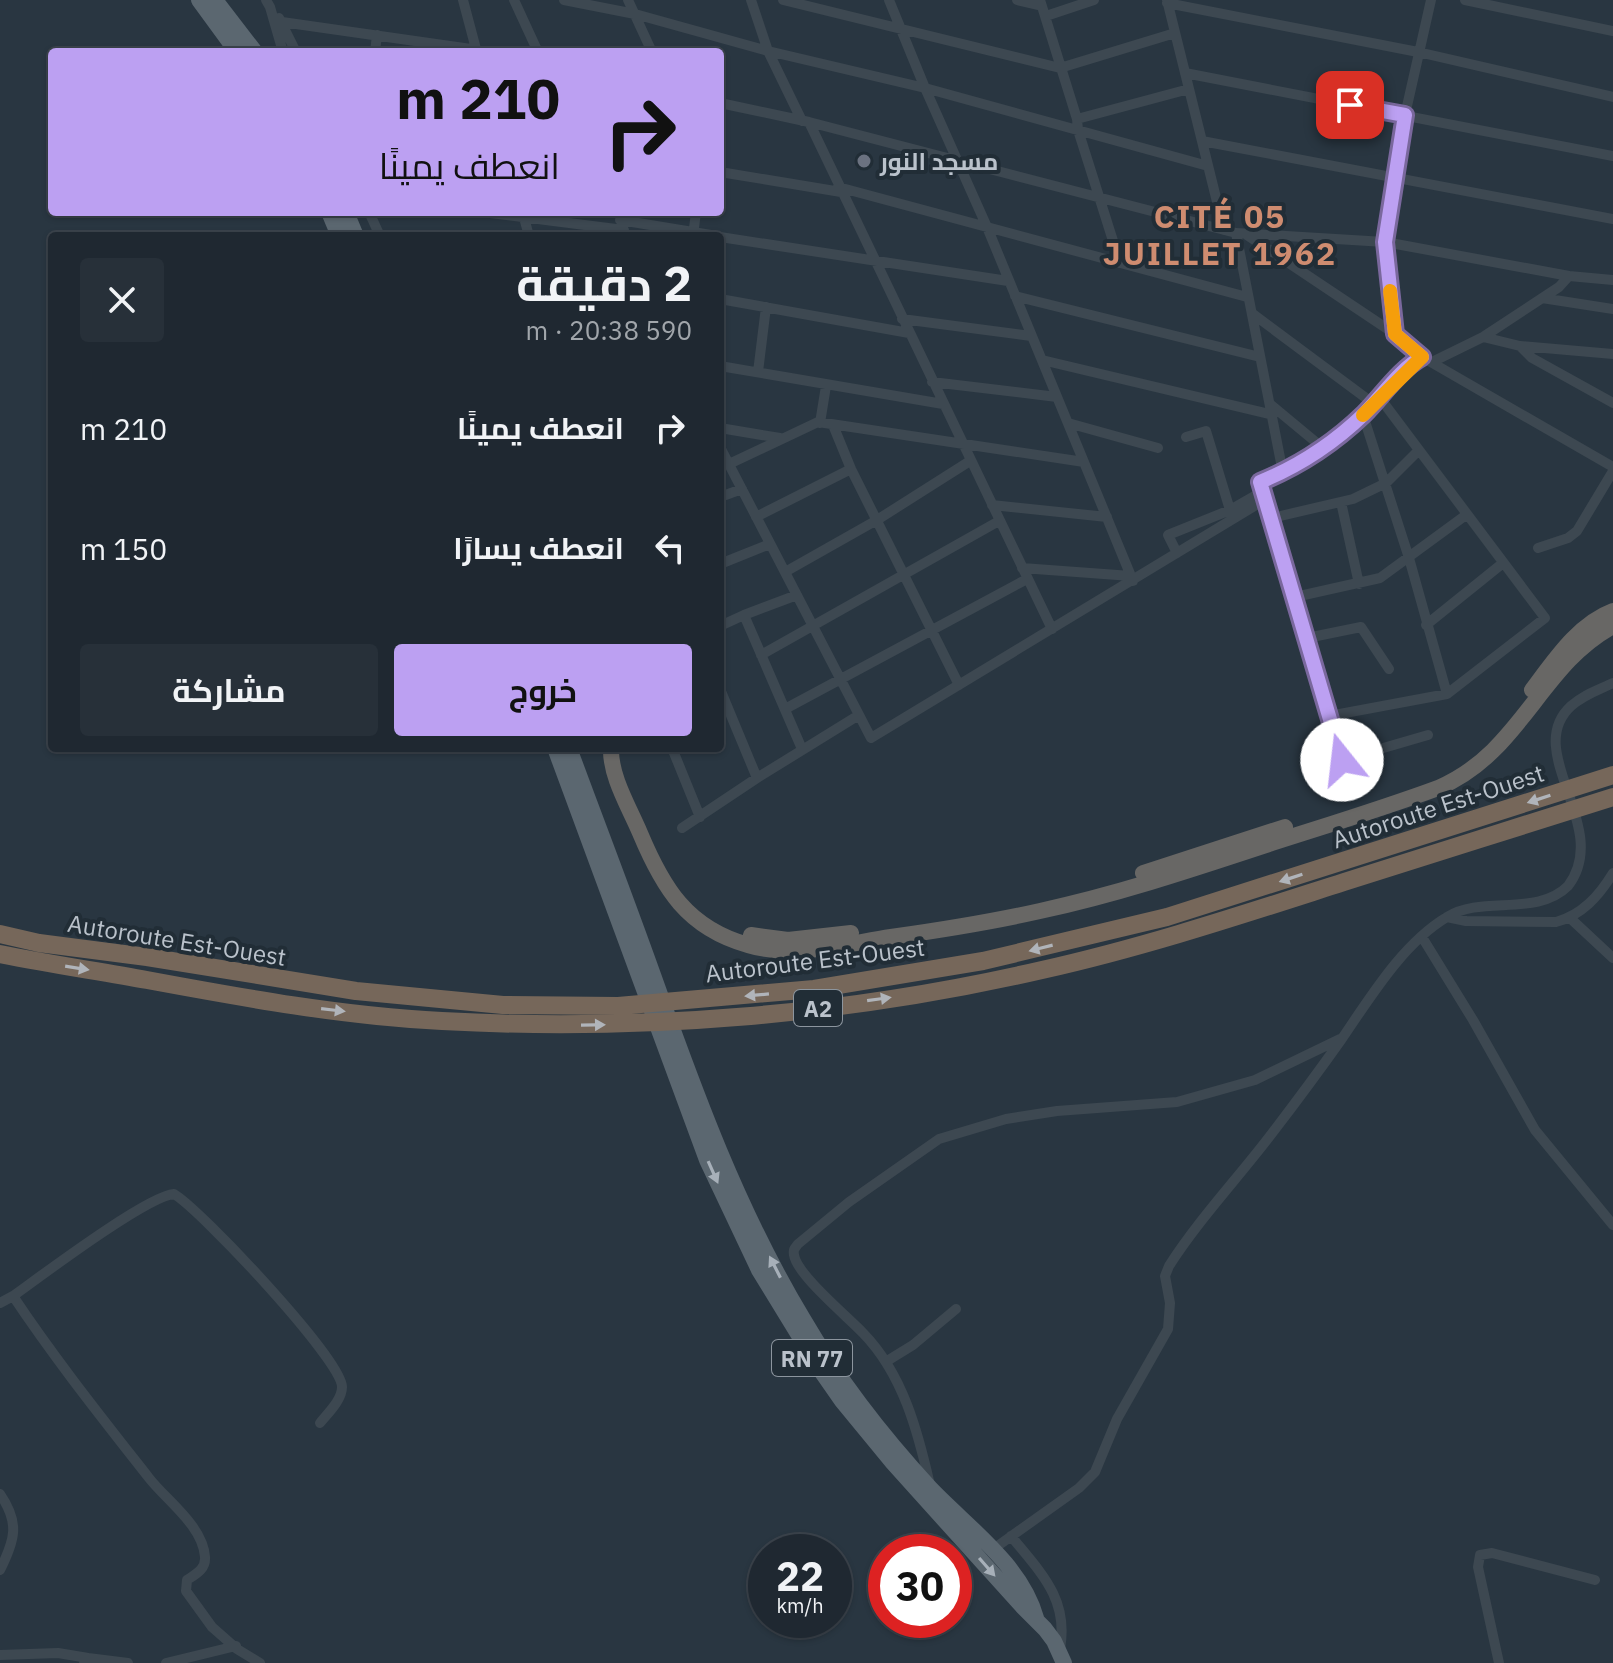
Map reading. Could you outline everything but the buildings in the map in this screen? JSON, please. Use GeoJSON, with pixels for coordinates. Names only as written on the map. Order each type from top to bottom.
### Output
{"type":"FeatureCollection","features":[{"type":"Feature","properties":{"kind":"highway"},"geometry":{"type":"LineString","coordinates":[[615,752],[672,880],[688,899],[707,914],[739,931],[762,938],[788,940],[872,931],[1031,904],[1069,894],[1180,862],[1433,779],[1461,764],[1495,736],[1576,636],[1604,614],[1613,611]]}},
{"type":"Feature","properties":{"kind":"highway"},"geometry":{"type":"LineString","coordinates":[[612,752],[611,760],[619,783],[655,867],[675,900],[718,933],[747,945],[774,951],[812,949],[1003,918],[1069,904],[1174,875],[1438,788],[1471,772],[1489,756],[1515,730],[1573,655],[1613,626]]}},
{"type":"Feature","properties":{"kind":"highway","name":"Autoroute Est-Ouest"},"geometry":{"type":"LineString","coordinates":[[0,934],[39,943],[356,991],[503,1005],[618,1006],[814,989],[983,961],[1167,917],[1613,775]]}},
{"type":"Feature","properties":{"kind":"highway","name":"Autoroute Est-Ouest"},"geometry":{"type":"LineString","coordinates":[[0,954],[301,1006],[437,1021],[585,1026],[785,1011],[930,992],[1040,971],[1117,952],[1191,932],[1613,797]]}},
{"type":"Feature","properties":{"kind":"main road"},"geometry":{"type":"LineString","coordinates":[[199,0],[234,48]]}},
{"type":"Feature","properties":{"kind":"main road"},"geometry":{"type":"LineString","coordinates":[[215,0],[252,48]]}},
{"type":"Feature","properties":{"kind":"main road"},"geometry":{"type":"LineString","coordinates":[[557,752],[643,965]]}},
{"type":"Feature","properties":{"kind":"main road"},"geometry":{"type":"LineString","coordinates":[[570,752],[671,1046],[742,1203],[800,1315],[828,1361],[931,1488],[992,1550],[1024,1589],[1036,1620]]}},
{"type":"Feature","properties":{"kind":"main road","name":"RN 77"},"geometry":{"type":"LineString","coordinates":[[671,1046],[707,1160],[729,1209],[759,1270],[819,1368],[893,1463],[1050,1635],[1062,1657]]}},
{"type":"Feature","properties":{"kind":"street"},"geometry":{"type":"LineString","coordinates":[[463,0],[476,48]]}},
{"type":"Feature","properties":{"kind":"street"},"geometry":{"type":"LineString","coordinates":[[514,0],[536,48]]}},
{"type":"Feature","properties":{"kind":"street"},"geometry":{"type":"LineString","coordinates":[[564,0],[635,14],[768,51],[1077,125],[1208,166]]}},
{"type":"Feature","properties":{"kind":"street"},"geometry":{"type":"LineString","coordinates":[[628,0],[650,48]]}},
{"type":"Feature","properties":{"kind":"street"},"geometry":{"type":"LineString","coordinates":[[751,0],[768,51],[840,190],[1052,629]]}},
{"type":"Feature","properties":{"kind":"street"},"geometry":{"type":"LineString","coordinates":[[783,0],[1060,68],[1175,33]]}},
{"type":"Feature","properties":{"kind":"street"},"geometry":{"type":"LineString","coordinates":[[889,0],[1132,578]]}},
{"type":"Feature","properties":{"kind":"street"},"geometry":{"type":"LineString","coordinates":[[1017,0],[1043,7],[1094,0]]}},
{"type":"Feature","properties":{"kind":"street"},"geometry":{"type":"LineString","coordinates":[[1395,334],[1385,242],[1405,115],[1431,0]]}},
{"type":"Feature","properties":{"kind":"street"},"geometry":{"type":"LineString","coordinates":[[1465,0],[1613,31]]}},
{"type":"Feature","properties":{"kind":"street"},"geometry":{"type":"LineString","coordinates":[[1283,473],[1235,232],[1208,166],[1167,2],[1418,52],[1613,97]]}},
{"type":"Feature","properties":{"kind":"street"},"geometry":{"type":"LineString","coordinates":[[268,4],[282,22],[294,48]]}},
{"type":"Feature","properties":{"kind":"street"},"geometry":{"type":"LineString","coordinates":[[268,4],[282,48]]}},
{"type":"Feature","properties":{"kind":"street"},"geometry":{"type":"LineString","coordinates":[[1043,7],[1120,263]]}},
{"type":"Feature","properties":{"kind":"street"},"geometry":{"type":"LineString","coordinates":[[282,22],[469,48]]}},
{"type":"Feature","properties":{"kind":"street"},"geometry":{"type":"LineString","coordinates":[[375,48],[377,35]]}},
{"type":"Feature","properties":{"kind":"street"},"geometry":{"type":"LineString","coordinates":[[1185,73],[1613,156]]}},
{"type":"Feature","properties":{"kind":"street"},"geometry":{"type":"LineString","coordinates":[[1077,125],[1189,89]]}},
{"type":"Feature","properties":{"kind":"street"},"geometry":{"type":"LineString","coordinates":[[724,104],[1235,232],[1385,242],[1569,276],[1613,280]]}},
{"type":"Feature","properties":{"kind":"street"},"geometry":{"type":"LineString","coordinates":[[1202,141],[1613,219]]}},
{"type":"Feature","properties":{"kind":"street"},"geometry":{"type":"LineString","coordinates":[[724,173],[840,190],[1247,297]]}},
{"type":"Feature","properties":{"kind":"street"},"geometry":{"type":"LineString","coordinates":[[534,216],[679,232]]}},
{"type":"Feature","properties":{"kind":"street"},"geometry":{"type":"LineString","coordinates":[[1235,232],[1395,334],[1427,360],[1613,469],[1577,531],[1568,538],[1538,548]]}},
{"type":"Feature","properties":{"kind":"street"},"geometry":{"type":"LineString","coordinates":[[724,237],[1008,281]]}},
{"type":"Feature","properties":{"kind":"street"},"geometry":{"type":"LineString","coordinates":[[1428,735],[1342,760],[1260,482],[1283,473],[1323,448],[1427,360],[1483,337],[1559,287],[1569,276]]}},
{"type":"Feature","properties":{"kind":"street"},"geometry":{"type":"LineString","coordinates":[[1015,296],[1260,357]]}},
{"type":"Feature","properties":{"kind":"street"},"geometry":{"type":"LineString","coordinates":[[1542,298],[1613,309]]}},
{"type":"Feature","properties":{"kind":"street"},"geometry":{"type":"LineString","coordinates":[[724,300],[909,333]]}},
{"type":"Feature","properties":{"kind":"street"},"geometry":{"type":"LineString","coordinates":[[758,372],[766,307]]}},
{"type":"Feature","properties":{"kind":"street"},"geometry":{"type":"LineString","coordinates":[[1253,314],[1377,401],[1545,618],[1447,694],[1329,716]]}},
{"type":"Feature","properties":{"kind":"street"},"geometry":{"type":"LineString","coordinates":[[902,319],[1031,336]]}},
{"type":"Feature","properties":{"kind":"street"},"geometry":{"type":"LineString","coordinates":[[1483,337],[1520,346],[1613,354]]}},
{"type":"Feature","properties":{"kind":"street"},"geometry":{"type":"LineString","coordinates":[[1520,346],[1532,358],[1613,403]]}},
{"type":"Feature","properties":{"kind":"street"},"geometry":{"type":"LineString","coordinates":[[1042,360],[1272,409],[1323,448]]}},
{"type":"Feature","properties":{"kind":"street"},"geometry":{"type":"LineString","coordinates":[[724,367],[943,404]]}},
{"type":"Feature","properties":{"kind":"street"},"geometry":{"type":"LineString","coordinates":[[932,382],[1057,397]]}},
{"type":"Feature","properties":{"kind":"street"},"geometry":{"type":"LineString","coordinates":[[820,423],[826,386]]}},
{"type":"Feature","properties":{"kind":"street"},"geometry":{"type":"LineString","coordinates":[[1363,415],[1409,558],[1447,694]]}},
{"type":"Feature","properties":{"kind":"street"},"geometry":{"type":"LineString","coordinates":[[729,464],[809,425],[820,423],[1084,462]]}},
{"type":"Feature","properties":{"kind":"street"},"geometry":{"type":"LineString","coordinates":[[1068,423],[1158,448]]}},
{"type":"Feature","properties":{"kind":"street"},"geometry":{"type":"LineString","coordinates":[[833,425],[851,469],[959,685]]}},
{"type":"Feature","properties":{"kind":"street"},"geometry":{"type":"LineString","coordinates":[[724,429],[782,438]]}},
{"type":"Feature","properties":{"kind":"street"},"geometry":{"type":"LineString","coordinates":[[1186,437],[1206,431],[1230,510]]}},
{"type":"Feature","properties":{"kind":"street"},"geometry":{"type":"LineString","coordinates":[[1272,518],[1353,499],[1386,483],[1418,451]]}},
{"type":"Feature","properties":{"kind":"street"},"geometry":{"type":"LineString","coordinates":[[724,455],[871,738],[1177,553],[1265,495]]}},
{"type":"Feature","properties":{"kind":"street"},"geometry":{"type":"LineString","coordinates":[[785,572],[877,520],[970,461]]}},
{"type":"Feature","properties":{"kind":"street"},"geometry":{"type":"LineString","coordinates":[[756,517],[851,469]]}},
{"type":"Feature","properties":{"kind":"street"},"geometry":{"type":"LineString","coordinates":[[724,496],[742,489]]}},
{"type":"Feature","properties":{"kind":"street"},"geometry":{"type":"LineString","coordinates":[[1177,553],[1168,535],[1265,495]]}},
{"type":"Feature","properties":{"kind":"street"},"geometry":{"type":"LineString","coordinates":[[1341,502],[1359,584]]}},
{"type":"Feature","properties":{"kind":"street"},"geometry":{"type":"LineString","coordinates":[[992,505],[1107,517]]}},
{"type":"Feature","properties":{"kind":"street"},"geometry":{"type":"LineString","coordinates":[[1295,597],[1380,578],[1466,515]]}},
{"type":"Feature","properties":{"kind":"street"},"geometry":{"type":"LineString","coordinates":[[761,655],[999,521]]}},
{"type":"Feature","properties":{"kind":"street"},"geometry":{"type":"LineString","coordinates":[[724,562],[770,544]]}},
{"type":"Feature","properties":{"kind":"street"},"geometry":{"type":"LineString","coordinates":[[1426,625],[1503,563]]}},
{"type":"Feature","properties":{"kind":"street"},"geometry":{"type":"LineString","coordinates":[[1022,568],[1132,578]]}},
{"type":"Feature","properties":{"kind":"street"},"geometry":{"type":"LineString","coordinates":[[785,709],[1027,579]]}},
{"type":"Feature","properties":{"kind":"street"},"geometry":{"type":"LineString","coordinates":[[724,624],[797,595]]}},
{"type":"Feature","properties":{"kind":"street"},"geometry":{"type":"LineString","coordinates":[[744,615],[802,749]]}},
{"type":"Feature","properties":{"kind":"street"},"geometry":{"type":"LineString","coordinates":[[1307,638],[1361,627],[1389,669]]}},
{"type":"Feature","properties":{"kind":"street"},"geometry":{"type":"LineString","coordinates":[[992,1550],[1079,1488],[1095,1472],[1117,1419],[1168,1329],[1170,1303],[1165,1276],[1169,1266],[1342,1038],[1373,990],[1422,937],[1447,917],[1481,907],[1537,901],[1553,896],[1567,886],[1578,872],[1586,852],[1588,834],[1558,752],[1559,725],[1570,707],[1613,683]]}},
{"type":"Feature","properties":{"kind":"street"},"geometry":{"type":"LineString","coordinates":[[724,699],[757,778]]}},
{"type":"Feature","properties":{"kind":"street"},"geometry":{"type":"LineString","coordinates":[[682,828],[859,715]]}},
{"type":"Feature","properties":{"kind":"street"},"geometry":{"type":"LineString","coordinates":[[674,752],[700,817]]}},
{"type":"Feature","properties":{"kind":"street"},"geometry":{"type":"LineString","coordinates":[[1447,917],[1466,921],[1533,924],[1570,918],[1583,910],[1613,873]]}},
{"type":"Feature","properties":{"kind":"street"},"geometry":{"type":"LineString","coordinates":[[1570,918],[1613,958]]}},
{"type":"Feature","properties":{"kind":"street"},"geometry":{"type":"LineString","coordinates":[[1422,937],[1535,1130],[1613,1225]]}},
{"type":"Feature","properties":{"kind":"street"},"geometry":{"type":"LineString","coordinates":[[931,1488],[921,1443],[887,1361],[842,1311],[821,1293],[797,1262],[794,1253],[798,1244],[927,1145],[1015,1118],[1057,1111],[1186,1100],[1265,1076],[1342,1038]]}},
{"type":"Feature","properties":{"kind":"street"},"geometry":{"type":"LineString","coordinates":[[0,1303],[152,1203],[170,1194],[177,1195],[280,1298],[335,1368],[342,1383],[340,1397],[320,1423]]}},
{"type":"Feature","properties":{"kind":"street"},"geometry":{"type":"LineString","coordinates":[[13,1296],[51,1352],[199,1538],[205,1552],[205,1563],[184,1586],[205,1619],[260,1663]]}},
{"type":"Feature","properties":{"kind":"street"},"geometry":{"type":"LineString","coordinates":[[887,1361],[913,1345],[956,1309]]}},
{"type":"Feature","properties":{"kind":"street"},"geometry":{"type":"LineString","coordinates":[[0,1494],[11,1509],[14,1527],[0,1570]]}},
{"type":"Feature","properties":{"kind":"street"},"geometry":{"type":"LineString","coordinates":[[1011,1536],[1042,1574],[1059,1604],[1063,1619],[1062,1657]]}},
{"type":"Feature","properties":{"kind":"street"},"geometry":{"type":"LineString","coordinates":[[1499,1663],[1478,1567],[1480,1555],[1492,1553],[1595,1580]]}},
{"type":"Feature","properties":{"kind":"street"},"geometry":{"type":"LineString","coordinates":[[166,1663],[236,1646]]}},
{"type":"Feature","properties":{"kind":"street"},"geometry":{"type":"LineString","coordinates":[[0,1655],[58,1653],[86,1661],[128,1663]]}},
{"type":"Feature","properties":{"kind":"slow traffic"},"geometry":{"type":"LineString","coordinates":[[1363,415],[1422,357],[1395,334],[1390,291]]}},
{"type":"Feature","properties":{"kind":"place","name":"مسجد النور"},"geometry":{"type":"Point","coordinates":[864,161]}},
{"type":"Feature","properties":{"kind":"district","name":"CITÉ 05 JUILLET 1962"},"geometry":{"type":"Point","coordinates":[1220,234]}},
{"type":"Feature","properties":{"kind":"route"},"geometry":{"type":"LineString","coordinates":[[1342,760],[1260,482],[1283,473],[1323,448],[1363,415],[1422,357],[1395,334],[1385,242],[1405,115],[1350,105]]}}]}
